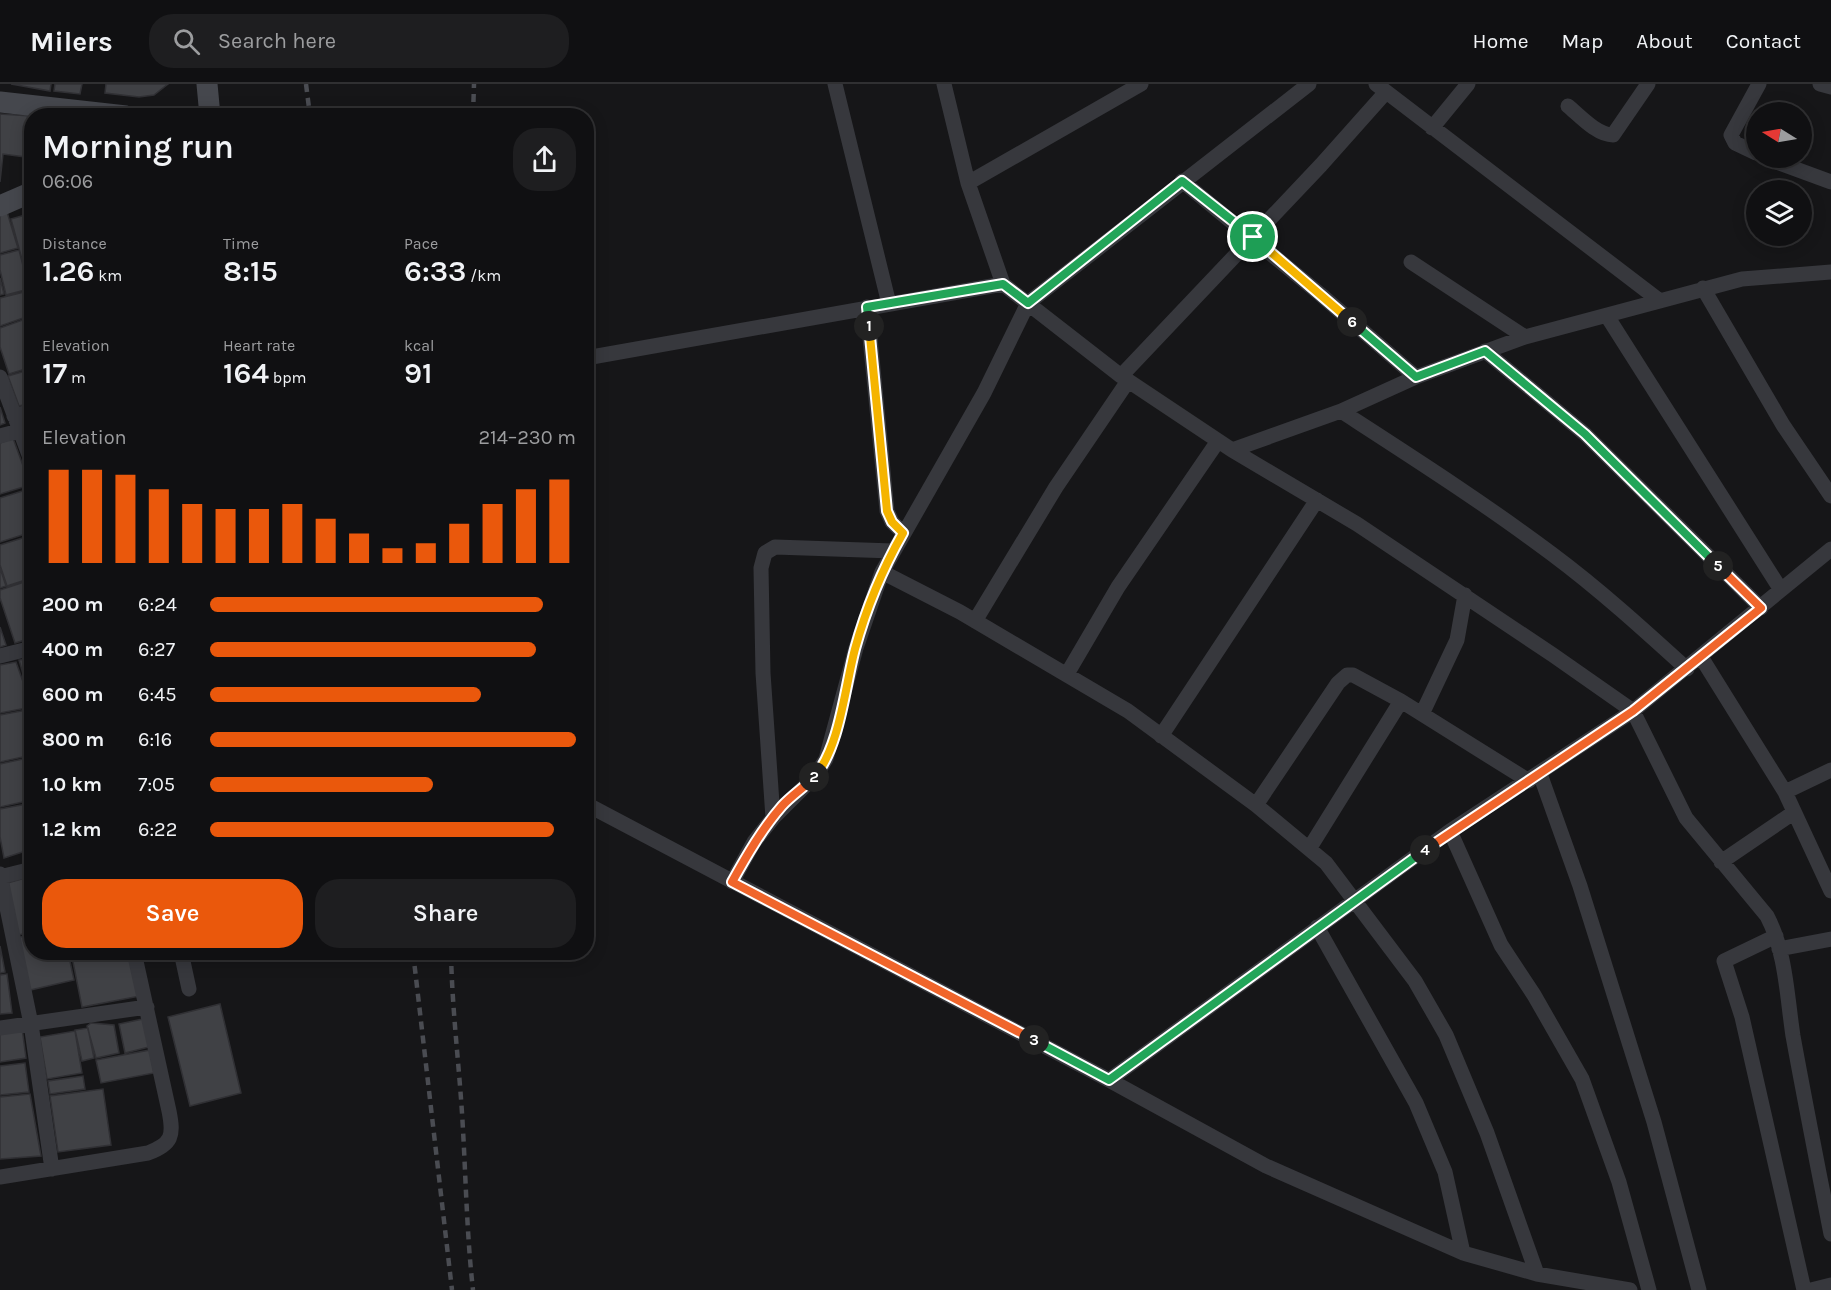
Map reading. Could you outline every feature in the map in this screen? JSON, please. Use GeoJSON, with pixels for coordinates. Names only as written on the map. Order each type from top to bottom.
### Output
{"type":"FeatureCollection","features":[{"type":"Feature","properties":{"kind":"street"},"geometry":{"type":"LineString","coordinates":[[207,84],[209,108]]}},
{"type":"Feature","properties":{"kind":"street"},"geometry":{"type":"LineString","coordinates":[[835,84],[889,304]]}},
{"type":"Feature","properties":{"kind":"street"},"geometry":{"type":"LineString","coordinates":[[968,183],[1141,84]]}},
{"type":"Feature","properties":{"kind":"street"},"geometry":{"type":"LineString","coordinates":[[732,882],[754,842],[783,804],[816,775],[826,759],[855,648],[882,573],[984,393],[1028,303],[1182,181],[1310,84]]}},
{"type":"Feature","properties":{"kind":"street"},"geometry":{"type":"LineString","coordinates":[[1432,128],[1468,84]]}},
{"type":"Feature","properties":{"kind":"street"},"geometry":{"type":"LineString","coordinates":[[1568,106],[1586,121],[1608,135],[1613,135],[1648,84]]}},
{"type":"Feature","properties":{"kind":"street"},"geometry":{"type":"LineString","coordinates":[[1750,102],[1760,84]]}},
{"type":"Feature","properties":{"kind":"street"},"geometry":{"type":"LineString","coordinates":[[1820,84],[1831,87]]}},
{"type":"Feature","properties":{"kind":"street"},"geometry":{"type":"LineString","coordinates":[[946,85],[968,183],[1003,284],[1124,379],[1465,595],[1633,711],[1679,806],[1697,834],[1767,916],[1778,942],[1798,1067],[1831,1234]]}},
{"type":"Feature","properties":{"kind":"street"},"geometry":{"type":"LineString","coordinates":[[975,621],[1124,379],[1253,237],[1381,88],[1660,301]]}},
{"type":"Feature","properties":{"kind":"street"},"geometry":{"type":"LineString","coordinates":[[0,102],[54,108]]}},
{"type":"Feature","properties":{"kind":"street"},"geometry":{"type":"LineString","coordinates":[[1746,109],[1731,135],[1735,143],[1746,148]]}},
{"type":"Feature","properties":{"kind":"street"},"geometry":{"type":"LineString","coordinates":[[1793,168],[1831,182]]}},
{"type":"Feature","properties":{"kind":"street"},"geometry":{"type":"LineString","coordinates":[[1182,181],[1253,237],[1416,377]]}},
{"type":"Feature","properties":{"kind":"street"},"geometry":{"type":"LineString","coordinates":[[0,206],[24,196]]}},
{"type":"Feature","properties":{"kind":"street"},"geometry":{"type":"LineString","coordinates":[[1411,262],[1525,336]]}},
{"type":"Feature","properties":{"kind":"street"},"geometry":{"type":"LineString","coordinates":[[1066,674],[1118,587],[1225,445],[1341,411],[1416,377],[1525,336],[1742,279],[1831,272]]}},
{"type":"Feature","properties":{"kind":"street"},"geometry":{"type":"LineString","coordinates":[[594,357],[1003,284]]}},
{"type":"Feature","properties":{"kind":"street"},"geometry":{"type":"LineString","coordinates":[[1703,288],[1784,424],[1831,496]]}},
{"type":"Feature","properties":{"kind":"street"},"geometry":{"type":"LineString","coordinates":[[867,307],[887,511],[892,522],[903,533]]}},
{"type":"Feature","properties":{"kind":"street"},"geometry":{"type":"LineString","coordinates":[[1607,316],[1781,590]]}},
{"type":"Feature","properties":{"kind":"street"},"geometry":{"type":"LineString","coordinates":[[1485,351],[1585,434],[1761,608]]}},
{"type":"Feature","properties":{"kind":"street"},"geometry":{"type":"LineString","coordinates":[[0,377],[24,443]]}},
{"type":"Feature","properties":{"kind":"street"},"geometry":{"type":"LineString","coordinates":[[1341,411],[1454,484],[1553,555],[1625,612],[1687,669]]}},
{"type":"Feature","properties":{"kind":"street"},"geometry":{"type":"LineString","coordinates":[[14,416],[24,413]]}},
{"type":"Feature","properties":{"kind":"street"},"geometry":{"type":"LineString","coordinates":[[0,436],[19,431]]}},
{"type":"Feature","properties":{"kind":"street"},"geometry":{"type":"LineString","coordinates":[[1161,736],[1317,500]]}},
{"type":"Feature","properties":{"kind":"street"},"geometry":{"type":"LineString","coordinates":[[773,818],[763,672],[761,568],[765,553],[775,547],[893,551]]}},
{"type":"Feature","properties":{"kind":"street"},"geometry":{"type":"LineString","coordinates":[[1109,1080],[1450,831],[1633,711],[1831,549]]}},
{"type":"Feature","properties":{"kind":"street"},"geometry":{"type":"LineString","coordinates":[[882,573],[975,621],[1128,711],[1256,805],[1326,863],[1415,981],[1446,1035],[1487,1133],[1537,1274]]}},
{"type":"Feature","properties":{"kind":"street"},"geometry":{"type":"LineString","coordinates":[[1422,714],[1457,640],[1465,595]]}},
{"type":"Feature","properties":{"kind":"street"},"geometry":{"type":"LineString","coordinates":[[0,656],[24,650]]}},
{"type":"Feature","properties":{"kind":"street"},"geometry":{"type":"LineString","coordinates":[[1701,657],[1785,792],[1831,891]]}},
{"type":"Feature","properties":{"kind":"street"},"geometry":{"type":"LineString","coordinates":[[1256,805],[1343,677],[1353,675],[1535,777],[1580,886],[1654,1122],[1699,1290]]}},
{"type":"Feature","properties":{"kind":"street"},"geometry":{"type":"LineString","coordinates":[[1309,849],[1401,701]]}},
{"type":"Feature","properties":{"kind":"street"},"geometry":{"type":"LineString","coordinates":[[1785,792],[1831,770]]}},
{"type":"Feature","properties":{"kind":"street"},"geometry":{"type":"LineString","coordinates":[[594,808],[1109,1080],[1266,1166],[1463,1253],[1537,1274],[1630,1290]]}},
{"type":"Feature","properties":{"kind":"street"},"geometry":{"type":"LineString","coordinates":[[1720,862],[1793,813]]}},
{"type":"Feature","properties":{"kind":"street"},"geometry":{"type":"LineString","coordinates":[[1450,831],[1501,945],[1534,995],[1582,1079],[1619,1182],[1649,1290]]}},
{"type":"Feature","properties":{"kind":"street"},"geometry":{"type":"LineString","coordinates":[[24,871],[0,876],[31,1024],[52,1169]]}},
{"type":"Feature","properties":{"kind":"street"},"geometry":{"type":"LineString","coordinates":[[1317,927],[1416,1103],[1445,1172],[1463,1253]]}},
{"type":"Feature","properties":{"kind":"street"},"geometry":{"type":"LineString","coordinates":[[1804,1290],[1749,1047],[1724,961],[1778,942],[1831,939]]}},
{"type":"Feature","properties":{"kind":"street"},"geometry":{"type":"LineString","coordinates":[[0,1177],[148,1153],[163,1148],[169,1140],[171,1118],[136,960]]}},
{"type":"Feature","properties":{"kind":"street"},"geometry":{"type":"LineString","coordinates":[[183,960],[189,989]]}},
{"type":"Feature","properties":{"kind":"street"},"geometry":{"type":"LineString","coordinates":[[0,1028],[147,1007]]}},
{"type":"Feature","properties":{"kind":"street"},"geometry":{"type":"LineString","coordinates":[[1811,1290],[1831,1285]]}},
{"type":"Feature","properties":{"kind":"building"},"geometry":{"type":"Polygon","coordinates":[[[11,84],[51,84],[50,91],[11,84]]]}},
{"type":"Feature","properties":{"kind":"building"},"geometry":{"type":"Polygon","coordinates":[[[55,84],[82,84],[80,94],[54,91],[55,84]]]}},
{"type":"Feature","properties":{"kind":"building"},"geometry":{"type":"Polygon","coordinates":[[[106,84],[168,84],[154,95],[139,97],[105,93],[106,84]]]}},
{"type":"Feature","properties":{"kind":"building"},"geometry":{"type":"Polygon","coordinates":[[[0,114],[24,116],[24,157],[3,154],[0,182],[0,114]]]}},
{"type":"Feature","properties":{"kind":"building"},"geometry":{"type":"Polygon","coordinates":[[[7,212],[18,248],[0,253],[0,216],[7,212]]]}},
{"type":"Feature","properties":{"kind":"building"},"geometry":{"type":"Polygon","coordinates":[[[24,215],[24,267],[11,219],[24,215]]]}},
{"type":"Feature","properties":{"kind":"building"},"geometry":{"type":"Polygon","coordinates":[[[19,250],[24,270],[24,290],[6,295],[0,270],[0,255],[19,250]]]}},
{"type":"Feature","properties":{"kind":"building"},"geometry":{"type":"Polygon","coordinates":[[[0,278],[4,294],[0,295],[0,278]]]}},
{"type":"Feature","properties":{"kind":"building"},"geometry":{"type":"Polygon","coordinates":[[[24,292],[24,318],[0,326],[0,298],[24,292]]]}},
{"type":"Feature","properties":{"kind":"building"},"geometry":{"type":"Polygon","coordinates":[[[24,319],[24,369],[9,374],[0,347],[0,328],[24,319]]]}},
{"type":"Feature","properties":{"kind":"building"},"geometry":{"type":"Polygon","coordinates":[[[24,371],[24,405],[19,406],[8,376],[24,371]]]}},
{"type":"Feature","properties":{"kind":"building"},"geometry":{"type":"Polygon","coordinates":[[[0,407],[5,423],[0,425],[0,407]]]}},
{"type":"Feature","properties":{"kind":"building"},"geometry":{"type":"Polygon","coordinates":[[[13,438],[24,468],[24,487],[0,494],[0,443],[13,438]]]}},
{"type":"Feature","properties":{"kind":"building"},"geometry":{"type":"Polygon","coordinates":[[[24,490],[24,534],[0,542],[0,498],[24,490]]]}},
{"type":"Feature","properties":{"kind":"building"},"geometry":{"type":"Polygon","coordinates":[[[24,538],[24,581],[7,586],[0,565],[0,545],[24,538]]]}},
{"type":"Feature","properties":{"kind":"building"},"geometry":{"type":"Polygon","coordinates":[[[0,568],[6,586],[0,588],[0,568]]]}},
{"type":"Feature","properties":{"kind":"building"},"geometry":{"type":"Polygon","coordinates":[[[24,582],[24,640],[15,643],[0,598],[0,590],[24,582]]]}},
{"type":"Feature","properties":{"kind":"building"},"geometry":{"type":"Polygon","coordinates":[[[0,627],[6,645],[0,647],[0,627]]]}},
{"type":"Feature","properties":{"kind":"building"},"geometry":{"type":"Polygon","coordinates":[[[24,659],[24,677],[19,660],[24,659]]]}},
{"type":"Feature","properties":{"kind":"building"},"geometry":{"type":"Polygon","coordinates":[[[16,662],[24,684],[24,708],[0,713],[0,665],[16,662]]]}},
{"type":"Feature","properties":{"kind":"building"},"geometry":{"type":"Polygon","coordinates":[[[24,710],[24,757],[0,762],[0,715],[24,710]]]}},
{"type":"Feature","properties":{"kind":"building"},"geometry":{"type":"Polygon","coordinates":[[[24,759],[24,802],[0,807],[0,764],[24,759]]]}},
{"type":"Feature","properties":{"kind":"building"},"geometry":{"type":"Polygon","coordinates":[[[24,804],[24,852],[4,858],[0,837],[0,809],[24,804]]]}},
{"type":"Feature","properties":{"kind":"building"},"geometry":{"type":"Polygon","coordinates":[[[24,878],[24,934],[14,936],[4,884],[24,878]]]}},
{"type":"Feature","properties":{"kind":"building"},"geometry":{"type":"Polygon","coordinates":[[[24,936],[24,960],[70,960],[74,980],[26,991],[14,938],[24,936]]]}},
{"type":"Feature","properties":{"kind":"building"},"geometry":{"type":"Polygon","coordinates":[[[0,946],[5,972],[0,973],[0,946]]]}},
{"type":"Feature","properties":{"kind":"building"},"geometry":{"type":"Polygon","coordinates":[[[73,960],[131,960],[140,996],[82,1007],[73,960]]]}},
{"type":"Feature","properties":{"kind":"building"},"geometry":{"type":"Polygon","coordinates":[[[7,974],[12,1013],[0,1014],[0,975],[7,974]]]}},
{"type":"Feature","properties":{"kind":"building"},"geometry":{"type":"Polygon","coordinates":[[[220,1004],[241,1093],[190,1106],[168,1017],[220,1004]]]}},
{"type":"Feature","properties":{"kind":"building"},"geometry":{"type":"Polygon","coordinates":[[[143,1019],[149,1047],[125,1053],[119,1024],[143,1019]]]}},
{"type":"Feature","properties":{"kind":"building"},"geometry":{"type":"Polygon","coordinates":[[[91,1023],[114,1025],[119,1053],[96,1058],[87,1026],[91,1023]]]}},
{"type":"Feature","properties":{"kind":"building"},"geometry":{"type":"Polygon","coordinates":[[[22,1028],[26,1058],[0,1062],[0,1031],[22,1028]]]}},
{"type":"Feature","properties":{"kind":"building"},"geometry":{"type":"Polygon","coordinates":[[[88,1028],[94,1058],[82,1061],[75,1030],[88,1028]]]}},
{"type":"Feature","properties":{"kind":"building"},"geometry":{"type":"Polygon","coordinates":[[[75,1031],[82,1073],[47,1079],[40,1037],[75,1031]]]}},
{"type":"Feature","properties":{"kind":"building"},"geometry":{"type":"Polygon","coordinates":[[[150,1050],[154,1073],[101,1083],[96,1060],[150,1050]]]}},
{"type":"Feature","properties":{"kind":"building"},"geometry":{"type":"Polygon","coordinates":[[[25,1063],[29,1092],[0,1095],[0,1066],[25,1063]]]}},
{"type":"Feature","properties":{"kind":"building"},"geometry":{"type":"Polygon","coordinates":[[[83,1076],[85,1089],[50,1094],[48,1081],[83,1076]]]}},
{"type":"Feature","properties":{"kind":"building"},"geometry":{"type":"Polygon","coordinates":[[[103,1089],[111,1145],[58,1152],[50,1096],[103,1089]]]}},
{"type":"Feature","properties":{"kind":"building"},"geometry":{"type":"Polygon","coordinates":[[[30,1094],[41,1156],[0,1159],[0,1097],[30,1094]]]}},
{"type":"Feature","properties":{"kind":"railway"},"geometry":{"type":"LineString","coordinates":[[306,84],[309,108]]}},
{"type":"Feature","properties":{"kind":"railway"},"geometry":{"type":"LineString","coordinates":[[473,108],[474,84]]}},
{"type":"Feature","properties":{"kind":"railway"},"geometry":{"type":"LineString","coordinates":[[414,960],[452,1290]]}},
{"type":"Feature","properties":{"kind":"railway"},"geometry":{"type":"LineString","coordinates":[[451,960],[473,1290]]}},
{"type":"Feature","properties":{"kind":"route"},"geometry":{"type":"LineString","coordinates":[[1182,181],[1253,237],[1416,377],[1485,351],[1585,434],[1761,608],[1633,711],[1450,831],[1109,1080],[732,882],[754,842],[783,804],[811,781],[822,768],[836,726],[855,648],[884,567],[903,533],[892,522],[887,511],[867,307],[1003,284],[1028,303],[1182,181]]}}]}
